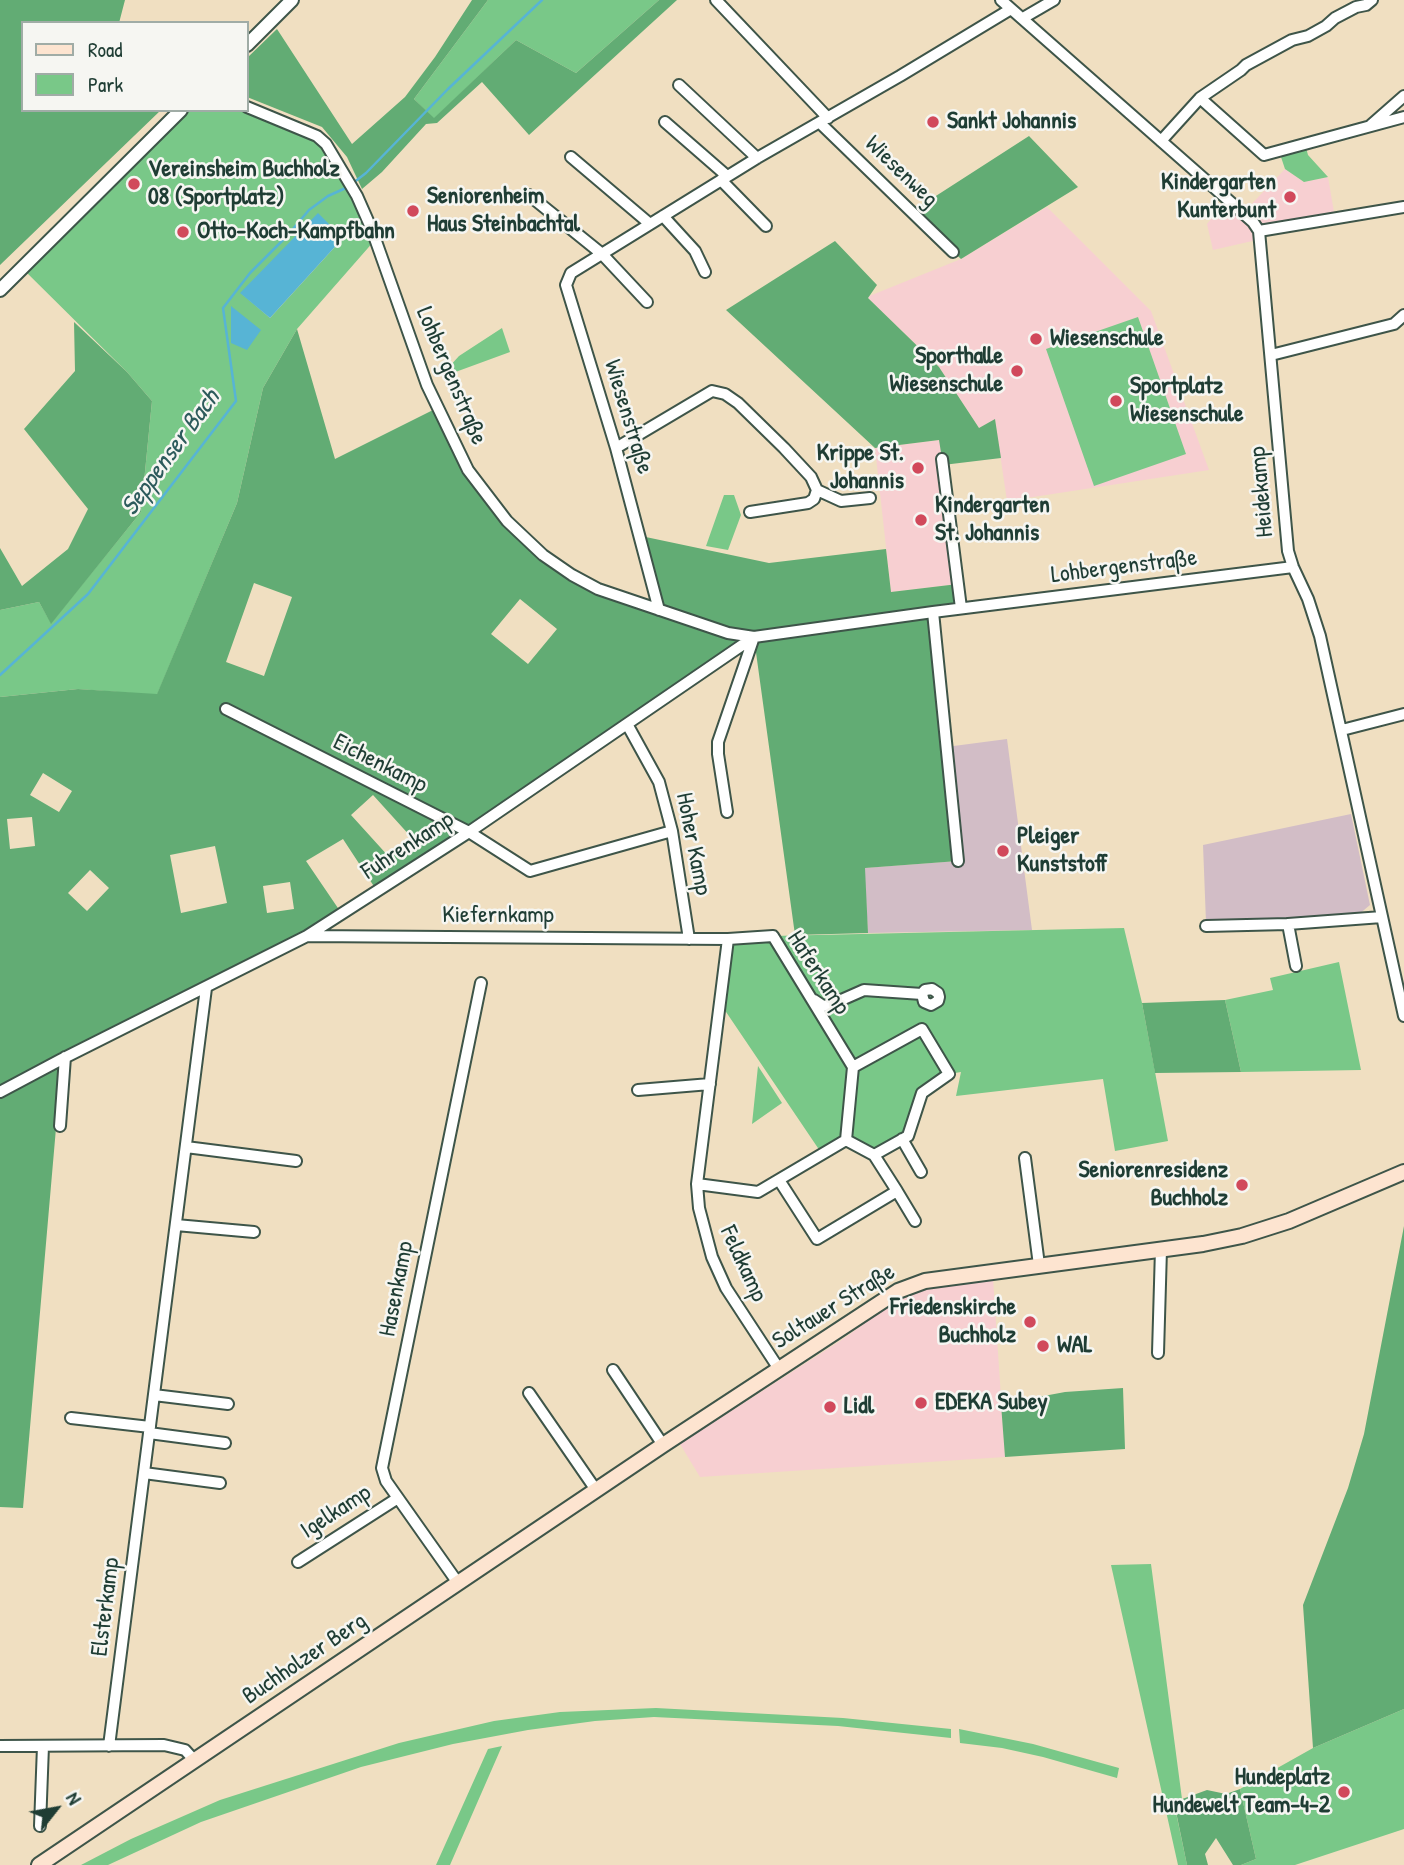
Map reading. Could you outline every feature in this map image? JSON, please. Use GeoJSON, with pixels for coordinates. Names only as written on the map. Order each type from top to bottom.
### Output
{"type":"FeatureCollection","features":[{"type":"Feature","properties":{"kind":"main road","name":"Soltauer Straße"},"geometry":{"type":"LineString","coordinates":[[676,1437],[881,1301],[913,1284],[1242,1236],[1289,1221],[1404,1172]]}},
{"type":"Feature","properties":{"kind":"main road","name":"Buchholzer Berg"},"geometry":{"type":"LineString","coordinates":[[40,1865],[676,1437]]}},
{"type":"Feature","properties":{"kind":"street"},"geometry":{"type":"LineString","coordinates":[[248,44],[292,0]]}},
{"type":"Feature","properties":{"kind":"street","name":"Wiesenweg"},"geometry":{"type":"LineString","coordinates":[[716,0],[824,120],[953,251]]}},
{"type":"Feature","properties":{"kind":"street"},"geometry":{"type":"LineString","coordinates":[[1001,0],[1253,222],[1259,231],[1404,207]]}},
{"type":"Feature","properties":{"kind":"street"},"geometry":{"type":"LineString","coordinates":[[1023,18],[1054,0]]}},
{"type":"Feature","properties":{"kind":"street"},"geometry":{"type":"LineString","coordinates":[[1161,141],[1200,98],[1246,65],[1292,40],[1308,36],[1356,6],[1366,5],[1372,0]]}},
{"type":"Feature","properties":{"kind":"street","name":"Wiesenstraße"},"geometry":{"type":"LineString","coordinates":[[659,610],[616,447],[566,285],[571,273],[757,158],[1011,9]]}},
{"type":"Feature","properties":{"kind":"street"},"geometry":{"type":"LineString","coordinates":[[679,85],[757,158]]}},
{"type":"Feature","properties":{"kind":"street"},"geometry":{"type":"LineString","coordinates":[[1369,127],[1404,96]]}},
{"type":"Feature","properties":{"kind":"street"},"geometry":{"type":"LineString","coordinates":[[1200,98],[1264,155],[1404,117]]}},
{"type":"Feature","properties":{"kind":"street","name":"Lohbergenstraße"},"geometry":{"type":"LineString","coordinates":[[248,107],[317,136],[326,144],[357,196],[372,230],[427,385],[468,470],[507,521],[543,555],[598,589],[728,633],[754,637],[961,608],[1293,568]]}},
{"type":"Feature","properties":{"kind":"street"},"geometry":{"type":"LineString","coordinates":[[0,289],[179,112]]}},
{"type":"Feature","properties":{"kind":"street"},"geometry":{"type":"LineString","coordinates":[[665,122],[724,178],[766,226]]}},
{"type":"Feature","properties":{"kind":"street"},"geometry":{"type":"LineString","coordinates":[[571,157],[650,224]]}},
{"type":"Feature","properties":{"kind":"street"},"geometry":{"type":"LineString","coordinates":[[529,195],[602,254],[647,302]]}},
{"type":"Feature","properties":{"kind":"street"},"geometry":{"type":"LineString","coordinates":[[663,216],[695,251],[705,272]]}},
{"type":"Feature","properties":{"kind":"street","name":"Heidekamp"},"geometry":{"type":"LineString","coordinates":[[1259,231],[1288,551],[1315,618],[1382,917],[1399,971],[1404,1016]]}},
{"type":"Feature","properties":{"kind":"street"},"geometry":{"type":"LineString","coordinates":[[1271,355],[1394,324],[1404,315]]}},
{"type":"Feature","properties":{"kind":"street"},"geometry":{"type":"LineString","coordinates":[[616,447],[712,391],[725,394],[738,403],[811,477],[817,490],[841,501],[870,498]]}},
{"type":"Feature","properties":{"kind":"street"},"geometry":{"type":"LineString","coordinates":[[942,459],[961,608]]}},
{"type":"Feature","properties":{"kind":"street"},"geometry":{"type":"LineString","coordinates":[[750,512],[808,503],[814,499],[817,490]]}},
{"type":"Feature","properties":{"kind":"street"},"geometry":{"type":"LineString","coordinates":[[933,612],[958,861]]}},
{"type":"Feature","properties":{"kind":"street"},"geometry":{"type":"LineString","coordinates":[[727,812],[718,742],[754,637]]}},
{"type":"Feature","properties":{"kind":"street","name":"Fuhrenkamp"},"geometry":{"type":"LineString","coordinates":[[0,1092],[307,936],[469,832],[754,637]]}},
{"type":"Feature","properties":{"kind":"street","name":"Eichenkamp"},"geometry":{"type":"LineString","coordinates":[[226,709],[469,832],[530,871],[672,831]]}},
{"type":"Feature","properties":{"kind":"street"},"geometry":{"type":"LineString","coordinates":[[1342,730],[1404,714]]}},
{"type":"Feature","properties":{"kind":"street","name":"Hoher Kamp"},"geometry":{"type":"LineString","coordinates":[[627,724],[659,782],[672,831],[689,939]]}},
{"type":"Feature","properties":{"kind":"street"},"geometry":{"type":"LineString","coordinates":[[1206,926],[1288,925],[1382,917]]}},
{"type":"Feature","properties":{"kind":"street"},"geometry":{"type":"LineString","coordinates":[[1288,925],[1296,966]]}},
{"type":"Feature","properties":{"kind":"street","name":"Kiefernkamp"},"geometry":{"type":"LineString","coordinates":[[307,936],[689,939]]}},
{"type":"Feature","properties":{"kind":"street","name":"Haferkamp"},"geometry":{"type":"LineString","coordinates":[[728,939],[773,936],[853,1067]]}},
{"type":"Feature","properties":{"kind":"street"},"geometry":{"type":"LineString","coordinates":[[689,939],[728,939]]}},
{"type":"Feature","properties":{"kind":"street","name":"Feldkamp"},"geometry":{"type":"LineString","coordinates":[[728,939],[697,1184],[703,1231],[712,1257],[726,1288],[779,1369]]}},
{"type":"Feature","properties":{"kind":"street","name":"Hasenkamp"},"geometry":{"type":"LineString","coordinates":[[458,1583],[386,1481],[382,1468],[481,984]]}},
{"type":"Feature","properties":{"kind":"street","name":"Elsterkamp"},"geometry":{"type":"LineString","coordinates":[[109,1746],[206,988]]}},
{"type":"Feature","properties":{"kind":"street"},"geometry":{"type":"LineString","coordinates":[[811,998],[824,1006],[864,990],[922,994]]}},
{"type":"Feature","properties":{"kind":"street"},"geometry":{"type":"LineString","coordinates":[[846,1140],[853,1067],[922,1029],[949,1074],[922,1093],[908,1136],[874,1154]]}},
{"type":"Feature","properties":{"kind":"street"},"geometry":{"type":"LineString","coordinates":[[60,1126],[65,1058]]}},
{"type":"Feature","properties":{"kind":"street"},"geometry":{"type":"LineString","coordinates":[[638,1090],[710,1084]]}},
{"type":"Feature","properties":{"kind":"street"},"geometry":{"type":"LineString","coordinates":[[902,1139],[921,1172]]}},
{"type":"Feature","properties":{"kind":"street"},"geometry":{"type":"LineString","coordinates":[[846,1140],[874,1154],[915,1221]]}},
{"type":"Feature","properties":{"kind":"street"},"geometry":{"type":"LineString","coordinates":[[697,1184],[758,1192],[846,1140]]}},
{"type":"Feature","properties":{"kind":"street"},"geometry":{"type":"LineString","coordinates":[[186,1147],[296,1161]]}},
{"type":"Feature","properties":{"kind":"street"},"geometry":{"type":"LineString","coordinates":[[1025,1158],[1039,1265]]}},
{"type":"Feature","properties":{"kind":"street"},"geometry":{"type":"LineString","coordinates":[[779,1180],[817,1240],[897,1191]]}},
{"type":"Feature","properties":{"kind":"street"},"geometry":{"type":"LineString","coordinates":[[176,1225],[254,1232]]}},
{"type":"Feature","properties":{"kind":"street"},"geometry":{"type":"LineString","coordinates":[[1158,1353],[1161,1249]]}},
{"type":"Feature","properties":{"kind":"street"},"geometry":{"type":"LineString","coordinates":[[612,1370],[663,1446]]}},
{"type":"Feature","properties":{"kind":"street"},"geometry":{"type":"LineString","coordinates":[[529,1393],[596,1490]]}},
{"type":"Feature","properties":{"kind":"street"},"geometry":{"type":"LineString","coordinates":[[154,1395],[228,1404]]}},
{"type":"Feature","properties":{"kind":"street"},"geometry":{"type":"LineString","coordinates":[[71,1418],[225,1443]]}},
{"type":"Feature","properties":{"kind":"street"},"geometry":{"type":"LineString","coordinates":[[144,1473],[220,1483]]}},
{"type":"Feature","properties":{"kind":"street","name":"Igelkamp"},"geometry":{"type":"LineString","coordinates":[[298,1562],[398,1498]]}},
{"type":"Feature","properties":{"kind":"street"},"geometry":{"type":"LineString","coordinates":[[0,1746],[164,1745],[185,1749],[195,1760]]}},
{"type":"Feature","properties":{"kind":"street"},"geometry":{"type":"LineString","coordinates":[[40,1826],[43,1746]]}},
{"type":"Feature","properties":{"kind":"shaded area"},"geometry":{"type":"Polygon","coordinates":[[[1285,169],[1304,182],[1328,177],[1335,218],[1259,231],[1261,239],[1213,250],[1207,224],[1227,199],[1243,213],[1285,169]]]}},
{"type":"Feature","properties":{"kind":"shaded area","name":"Wiesenschule"},"geometry":{"type":"Polygon","coordinates":[[[1047,207],[1151,311],[1209,470],[1007,501],[995,420],[979,428],[939,367],[867,297],[961,259],[1047,207]]]}},
{"type":"Feature","properties":{"kind":"shaded area"},"geometry":{"type":"Polygon","coordinates":[[[940,440],[958,584],[891,592],[875,448],[940,440]]]}},
{"type":"Feature","properties":{"kind":"shaded area"},"geometry":{"type":"Polygon","coordinates":[[[1007,739],[1032,930],[868,933],[864,868],[957,861],[946,747],[1007,739]]]}},
{"type":"Feature","properties":{"kind":"shaded area"},"geometry":{"type":"Polygon","coordinates":[[[1351,814],[1370,905],[1358,915],[1206,922],[1203,845],[1351,814]]]}},
{"type":"Feature","properties":{"kind":"shaded area"},"geometry":{"type":"Polygon","coordinates":[[[993,1278],[1005,1457],[700,1477],[680,1444],[840,1341],[899,1299],[919,1289],[993,1278]]]}},
{"type":"Feature","properties":{"kind":"green space"},"geometry":{"type":"Polygon","coordinates":[[[0,0],[125,0],[120,21],[21,21],[21,112],[159,112],[0,265],[0,0]]]}},
{"type":"Feature","properties":{"kind":"green space"},"geometry":{"type":"Polygon","coordinates":[[[472,0],[488,0],[414,99],[434,118],[516,40],[576,73],[659,0],[677,0],[529,135],[482,82],[437,123],[426,124],[382,172],[362,189],[347,157],[322,127],[248,97],[248,57],[277,29],[352,144],[405,97],[472,0]]]}},
{"type":"Feature","properties":{"kind":"green space"},"geometry":{"type":"Polygon","coordinates":[[[488,0],[659,0],[576,73],[516,40],[434,119],[414,99],[488,0]]]}},
{"type":"Feature","properties":{"kind":"green space"},"geometry":{"type":"Polygon","coordinates":[[[248,110],[326,144],[375,240],[297,329],[263,388],[237,503],[157,695],[78,689],[0,697],[0,610],[39,602],[51,623],[141,512],[152,401],[127,372],[22,268],[179,112],[248,110]],[[318,214],[241,293],[270,318],[343,238],[318,214]]]}},
{"type":"Feature","properties":{"kind":"green space"},"geometry":{"type":"Polygon","coordinates":[[[1029,136],[1078,187],[961,259],[911,212],[1029,136]]]}},
{"type":"Feature","properties":{"kind":"green space"},"geometry":{"type":"Polygon","coordinates":[[[1305,144],[1308,155],[1328,177],[1304,182],[1285,169],[1279,151],[1305,144]]]}},
{"type":"Feature","properties":{"kind":"green space"},"geometry":{"type":"Polygon","coordinates":[[[835,241],[877,285],[868,298],[939,367],[979,428],[995,419],[1001,458],[943,465],[939,440],[875,448],[726,310],[835,241]]]}},
{"type":"Feature","properties":{"kind":"green space","name":"Sportplatz Wiesenschule"},"geometry":{"type":"Polygon","coordinates":[[[1138,317],[1186,454],[1094,486],[1046,349],[1138,317]]]}},
{"type":"Feature","properties":{"kind":"green space"},"geometry":{"type":"Polygon","coordinates":[[[74,322],[127,372],[152,401],[141,512],[51,624],[39,602],[0,610],[0,548],[22,586],[68,549],[88,509],[24,429],[75,371],[74,322]]]}},
{"type":"Feature","properties":{"kind":"green space"},"geometry":{"type":"Polygon","coordinates":[[[502,328],[510,352],[450,374],[448,368],[459,356],[502,328]]]}},
{"type":"Feature","properties":{"kind":"green space"},"geometry":{"type":"Polygon","coordinates":[[[297,329],[335,459],[437,408],[468,470],[507,521],[572,575],[658,610],[641,536],[769,563],[886,549],[891,592],[958,584],[961,608],[933,612],[958,861],[865,868],[868,933],[795,935],[754,638],[377,891],[343,839],[306,861],[342,914],[62,1059],[23,1508],[0,1507],[0,697],[78,689],[157,694],[237,503],[263,388],[297,329]],[[254,583],[226,662],[264,676],[292,597],[254,583]],[[520,599],[491,634],[528,664],[557,629],[520,599]],[[43,773],[30,795],[59,812],[72,791],[43,773]],[[373,795],[351,815],[390,858],[412,838],[373,795]],[[32,817],[7,819],[10,849],[35,846],[32,817]],[[215,846],[170,855],[181,913],[227,903],[215,846]],[[90,870],[68,893],[87,911],[109,888],[90,870]],[[290,882],[263,886],[267,913],[294,909],[290,882]]]}},
{"type":"Feature","properties":{"kind":"green space"},"geometry":{"type":"Polygon","coordinates":[[[724,495],[734,495],[741,515],[728,550],[706,546],[724,495]]]}},
{"type":"Feature","properties":{"kind":"green space"},"geometry":{"type":"Polygon","coordinates":[[[1124,928],[1142,1003],[1168,1141],[1115,1151],[1103,1079],[956,1096],[961,1072],[949,1074],[922,1093],[908,1136],[874,1155],[846,1140],[822,1154],[720,1003],[728,939],[1124,928]]]}},
{"type":"Feature","properties":{"kind":"green space"},"geometry":{"type":"Polygon","coordinates":[[[1339,962],[1361,1070],[1241,1072],[1225,1000],[1273,990],[1270,978],[1339,962]]]}},
{"type":"Feature","properties":{"kind":"green space"},"geometry":{"type":"Polygon","coordinates":[[[1225,1000],[1241,1072],[1155,1073],[1142,1003],[1225,1000]]]}},
{"type":"Feature","properties":{"kind":"green space"},"geometry":{"type":"Polygon","coordinates":[[[758,1066],[782,1103],[752,1124],[758,1066]]]}},
{"type":"Feature","properties":{"kind":"green space"},"geometry":{"type":"Polygon","coordinates":[[[1404,1226],[1404,1709],[1313,1748],[1303,1605],[1348,1488],[1364,1434],[1404,1226]]]}},
{"type":"Feature","properties":{"kind":"green space"},"geometry":{"type":"Polygon","coordinates":[[[1123,1388],[1125,1449],[1005,1457],[1001,1404],[1065,1392],[1123,1388]]]}},
{"type":"Feature","properties":{"kind":"green space"},"geometry":{"type":"Polygon","coordinates":[[[1151,1564],[1182,1799],[1174,1803],[1187,1865],[1178,1865],[1111,1565],[1151,1564]]]}},
{"type":"Feature","properties":{"kind":"green space"},"geometry":{"type":"Polygon","coordinates":[[[656,1708],[843,1718],[951,1729],[951,1738],[838,1726],[654,1717],[528,1730],[453,1744],[361,1767],[201,1822],[108,1865],[81,1865],[131,1839],[220,1800],[399,1743],[494,1721],[560,1712],[656,1708]]]}},
{"type":"Feature","properties":{"kind":"green space"},"geometry":{"type":"Polygon","coordinates":[[[1404,1709],[1404,1829],[1295,1865],[1241,1865],[1256,1859],[1240,1789],[1313,1748],[1404,1709]]]}},
{"type":"Feature","properties":{"kind":"green space"},"geometry":{"type":"Polygon","coordinates":[[[959,1729],[1033,1744],[1119,1768],[1117,1778],[1043,1757],[960,1743],[959,1729]]]}},
{"type":"Feature","properties":{"kind":"green space"},"geometry":{"type":"Polygon","coordinates":[[[502,1746],[450,1865],[436,1865],[488,1749],[502,1746]]]}},
{"type":"Feature","properties":{"kind":"green space"},"geometry":{"type":"Polygon","coordinates":[[[1240,1789],[1256,1859],[1233,1865],[1216,1838],[1205,1854],[1208,1865],[1187,1865],[1174,1802],[1207,1790],[1226,1794],[1240,1789]]]}},
{"type":"Feature","properties":{"kind":"water"},"geometry":{"type":"Polygon","coordinates":[[[318,213],[343,238],[270,318],[240,293],[318,213]]]}},
{"type":"Feature","properties":{"kind":"water"},"geometry":{"type":"Polygon","coordinates":[[[231,306],[261,330],[247,350],[231,343],[231,306]]]}},
{"type":"Feature","properties":{"kind":"waterway","name":"Seppenser Bach"},"geometry":{"type":"LineString","coordinates":[[353,183],[542,0]]}},
{"type":"Feature","properties":{"kind":"waterway","name":"Seppenser Bach"},"geometry":{"type":"LineString","coordinates":[[0,675],[88,594],[236,401],[223,308],[250,273],[309,210],[328,196],[348,187]]}},
{"type":"Feature","properties":{"kind":"place","name":"Sankt Johannis"},"geometry":{"type":"Point","coordinates":[933,122]}},
{"type":"Feature","properties":{"kind":"place","name":"Vereinsheim Buchholz 08 (Sportplatz)"},"geometry":{"type":"Point","coordinates":[134,184]}},
{"type":"Feature","properties":{"kind":"place","name":"Kindergarten Kunterbunt"},"geometry":{"type":"Point","coordinates":[1290,197]}},
{"type":"Feature","properties":{"kind":"place","name":"Seniorenheim Haus Steinbachtal"},"geometry":{"type":"Point","coordinates":[413,211]}},
{"type":"Feature","properties":{"kind":"place","name":"Otto-Koch-Kampfbahn"},"geometry":{"type":"Point","coordinates":[183,232]}},
{"type":"Feature","properties":{"kind":"place","name":"Wiesenschule"},"geometry":{"type":"Point","coordinates":[1036,339]}},
{"type":"Feature","properties":{"kind":"place","name":"Sporthalle Wiesenschule"},"geometry":{"type":"Point","coordinates":[1017,371]}},
{"type":"Feature","properties":{"kind":"place","name":"Sportplatz Wiesenschule"},"geometry":{"type":"Point","coordinates":[1116,401]}},
{"type":"Feature","properties":{"kind":"place","name":"Krippe St. Johannis"},"geometry":{"type":"Point","coordinates":[918,468]}},
{"type":"Feature","properties":{"kind":"place","name":"Kindergarten St. Johannis"},"geometry":{"type":"Point","coordinates":[921,520]}},
{"type":"Feature","properties":{"kind":"place","name":"Pleiger Kunststoff"},"geometry":{"type":"Point","coordinates":[1003,851]}},
{"type":"Feature","properties":{"kind":"place","name":"Seniorenresidenz Buchholz"},"geometry":{"type":"Point","coordinates":[1242,1185]}},
{"type":"Feature","properties":{"kind":"place","name":"Friedenskirche Buchholz"},"geometry":{"type":"Point","coordinates":[1030,1322]}},
{"type":"Feature","properties":{"kind":"place","name":"WAL"},"geometry":{"type":"Point","coordinates":[1043,1346]}},
{"type":"Feature","properties":{"kind":"place","name":"EDEKA Subey"},"geometry":{"type":"Point","coordinates":[921,1403]}},
{"type":"Feature","properties":{"kind":"place","name":"Lidl"},"geometry":{"type":"Point","coordinates":[830,1407]}},
{"type":"Feature","properties":{"kind":"place","name":"Hundeplatz Hundewelt Team-4-2"},"geometry":{"type":"Point","coordinates":[1344,1792]}}]}
